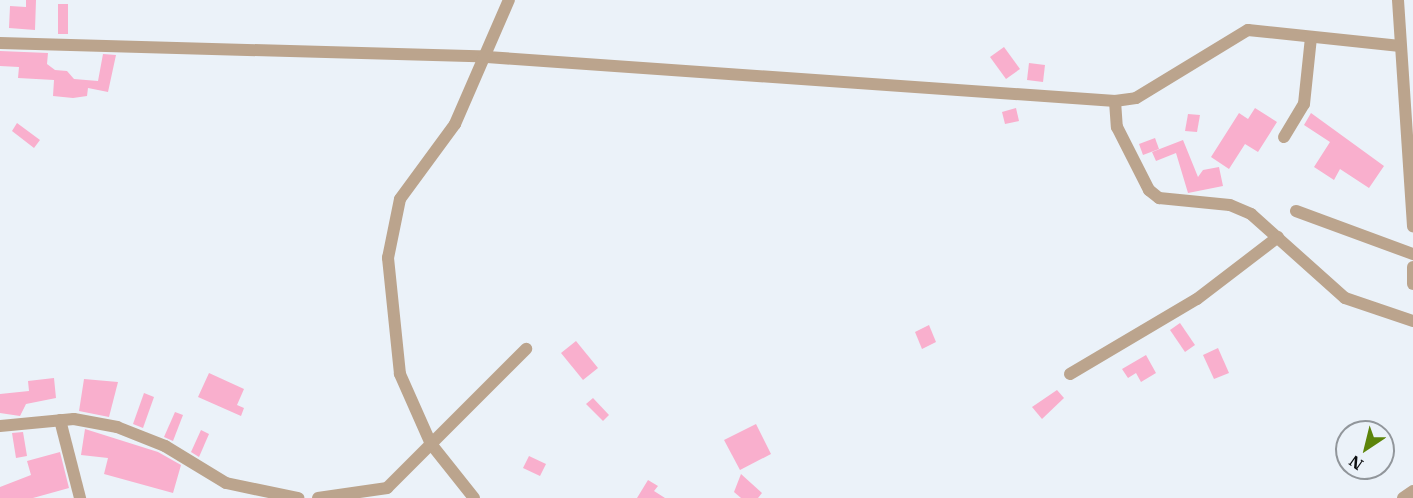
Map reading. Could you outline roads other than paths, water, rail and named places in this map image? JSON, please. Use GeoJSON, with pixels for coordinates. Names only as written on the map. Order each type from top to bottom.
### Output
{"type":"FeatureCollection","features":[{"type":"Feature","properties":{"kind":"street"},"geometry":{"type":"LineString","coordinates":[[474,498],[431,444],[400,374],[388,271],[392,230],[399,199],[455,124],[487,57],[509,0]]}},
{"type":"Feature","properties":{"kind":"street"},"geometry":{"type":"LineString","coordinates":[[1398,0],[1413,227]]}},
{"type":"Feature","properties":{"kind":"street"},"geometry":{"type":"LineString","coordinates":[[0,43],[487,57],[1115,101],[1136,98],[1248,30],[1400,46]]}},
{"type":"Feature","properties":{"kind":"street"},"geometry":{"type":"LineString","coordinates":[[1284,137],[1304,104],[1311,37]]}},
{"type":"Feature","properties":{"kind":"street"},"geometry":{"type":"LineString","coordinates":[[1115,101],[1117,128],[1149,190],[1159,198],[1230,205],[1251,214],[1345,298],[1413,321]]}},
{"type":"Feature","properties":{"kind":"street"},"geometry":{"type":"LineString","coordinates":[[1296,211],[1413,254]]}},
{"type":"Feature","properties":{"kind":"street"},"geometry":{"type":"LineString","coordinates":[[1070,374],[1197,299],[1278,237]]}},
{"type":"Feature","properties":{"kind":"street"},"geometry":{"type":"LineString","coordinates":[[1413,267],[1413,284]]}},
{"type":"Feature","properties":{"kind":"street"},"geometry":{"type":"LineString","coordinates":[[318,498],[387,488],[526,349]]}},
{"type":"Feature","properties":{"kind":"street"},"geometry":{"type":"LineString","coordinates":[[0,426],[60,420],[117,427],[165,446],[226,483],[298,498]]}},
{"type":"Feature","properties":{"kind":"street"},"geometry":{"type":"LineString","coordinates":[[60,420],[80,498]]}},
{"type":"Feature","properties":{"kind":"street"},"geometry":{"type":"LineString","coordinates":[[1402,498],[1413,491]]}}]}
